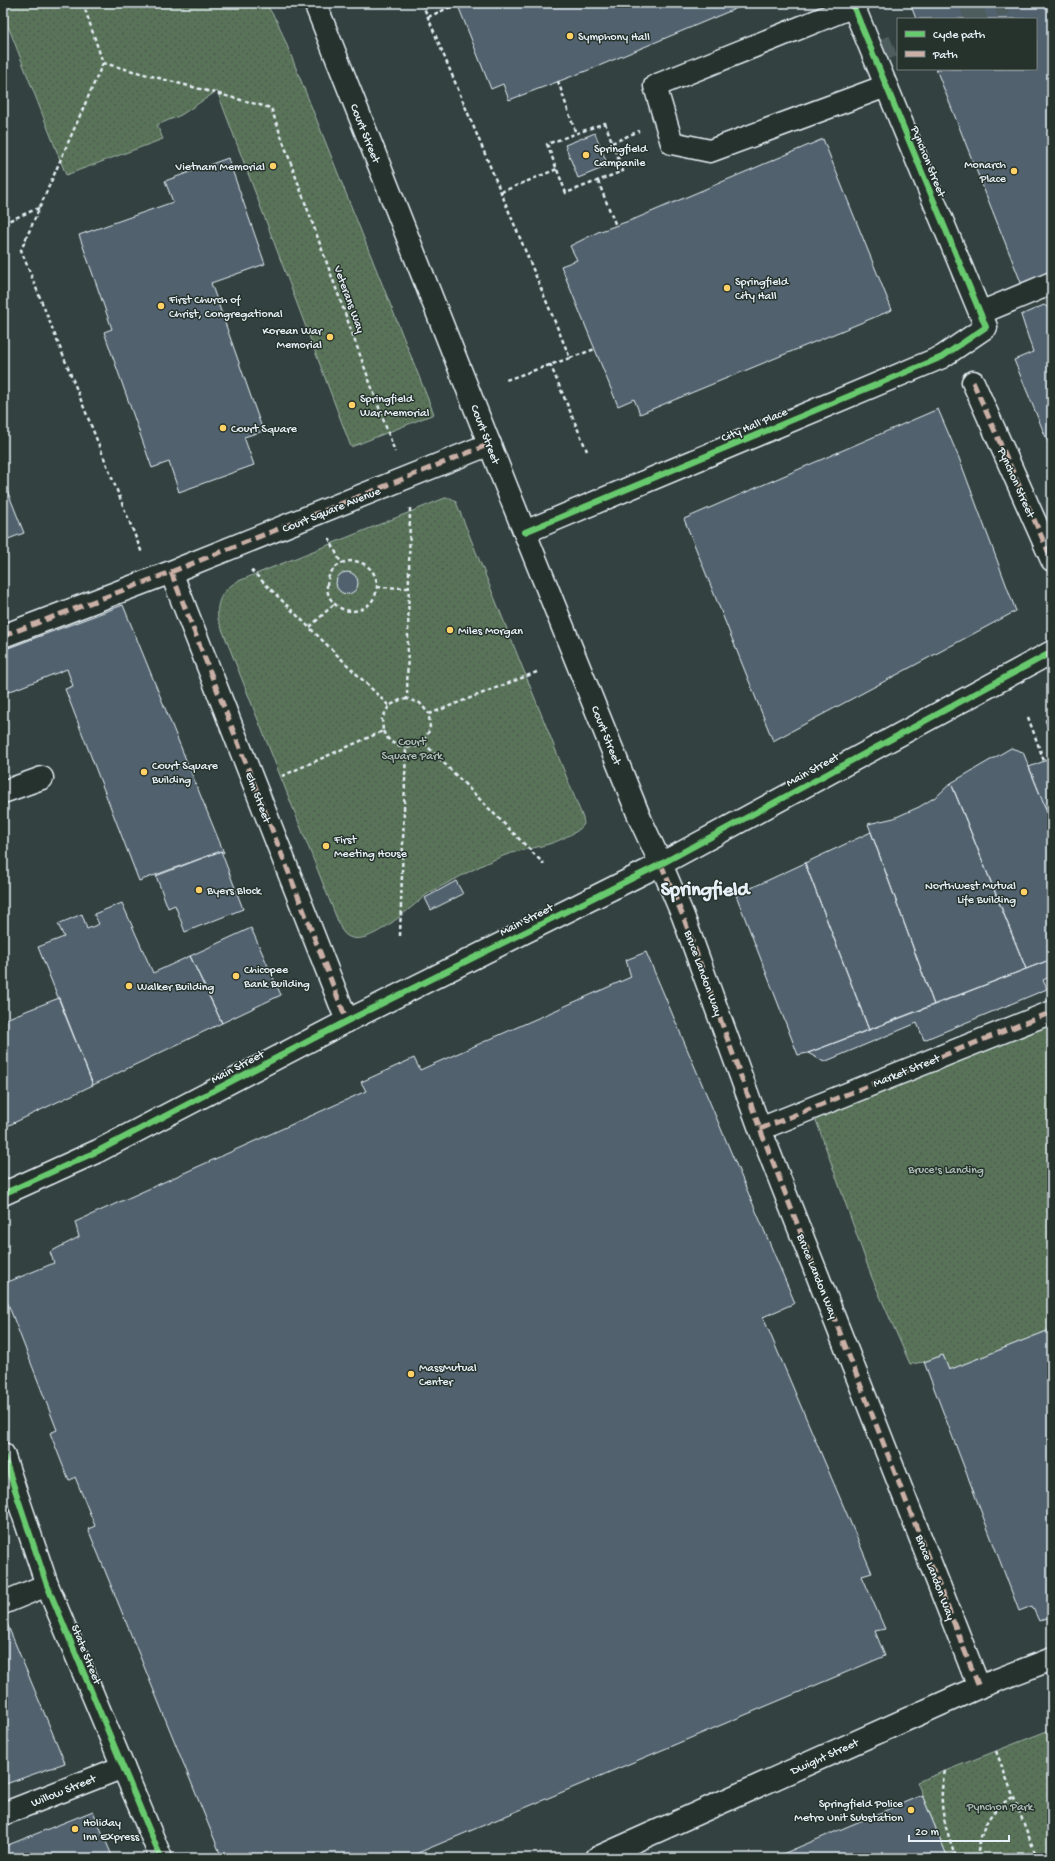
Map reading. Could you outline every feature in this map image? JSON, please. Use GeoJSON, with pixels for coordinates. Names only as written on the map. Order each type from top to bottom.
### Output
{"type":"FeatureCollection","features":[{"type":"Feature","properties":{"kind":"street","name":"Court Street"},"geometry":{"type":"LineString","coordinates":[[315,3],[641,821],[661,864]]}},
{"type":"Feature","properties":{"kind":"street","name":"Pynchon Street"},"geometry":{"type":"LineString","coordinates":[[853,5],[983,320]]}},
{"type":"Feature","properties":{"kind":"street"},"geometry":{"type":"LineString","coordinates":[[853,5],[655,86],[672,143],[710,151],[886,86]]}},
{"type":"Feature","properties":{"kind":"street","name":"City Hall Place"},"geometry":{"type":"LineString","coordinates":[[525,532],[942,356],[983,320],[1052,283]]}},
{"type":"Feature","properties":{"kind":"street","name":"Pynchon Street"},"geometry":{"type":"LineString","coordinates":[[973,382],[1052,560]]}},
{"type":"Feature","properties":{"kind":"street","name":"Court Square Avenue"},"geometry":{"type":"LineString","coordinates":[[3,636],[237,546],[408,487],[490,444]]}},
{"type":"Feature","properties":{"kind":"street","name":"Elm Street"},"geometry":{"type":"LineString","coordinates":[[162,576],[256,788],[347,1021]]}},
{"type":"Feature","properties":{"kind":"street","name":"Main Street"},"geometry":{"type":"LineString","coordinates":[[3,1194],[98,1151],[347,1021],[661,864],[1052,652]]}},
{"type":"Feature","properties":{"kind":"street"},"geometry":{"type":"LineString","coordinates":[[3,792],[42,778]]}},
{"type":"Feature","properties":{"kind":"street","name":"Bruce Landon Way"},"geometry":{"type":"LineString","coordinates":[[661,864],[683,916],[760,1129],[979,1687]]}},
{"type":"Feature","properties":{"kind":"street","name":"Market Street"},"geometry":{"type":"LineString","coordinates":[[760,1129],[1052,1012]]}},
{"type":"Feature","properties":{"kind":"street","name":"State Street"},"geometry":{"type":"LineString","coordinates":[[3,1454],[47,1585],[161,1858]]}},
{"type":"Feature","properties":{"kind":"street"},"geometry":{"type":"LineString","coordinates":[[3,1603],[47,1585]]}},
{"type":"Feature","properties":{"kind":"street","name":"Dwight Street"},"geometry":{"type":"LineString","coordinates":[[597,1858],[979,1687],[1052,1659]]}},
{"type":"Feature","properties":{"kind":"street","name":"Willow Street"},"geometry":{"type":"LineString","coordinates":[[3,1814],[123,1767]]}},
{"type":"Feature","properties":{"kind":"path"},"geometry":{"type":"LineString","coordinates":[[83,3],[103,63],[21,250],[162,576]]}},
{"type":"Feature","properties":{"kind":"path"},"geometry":{"type":"LineString","coordinates":[[422,3],[570,358]]}},
{"type":"Feature","properties":{"kind":"path"},"geometry":{"type":"LineString","coordinates":[[428,17],[457,4]]}},
{"type":"Feature","properties":{"kind":"path"},"geometry":{"type":"LineString","coordinates":[[558,82],[576,134]]}},
{"type":"Feature","properties":{"kind":"path"},"geometry":{"type":"LineString","coordinates":[[605,123],[623,171],[566,193],[547,144],[576,134],[605,123]]}},
{"type":"Feature","properties":{"kind":"path"},"geometry":{"type":"LineString","coordinates":[[501,192],[557,169]]}},
{"type":"Feature","properties":{"kind":"path"},"geometry":{"type":"LineString","coordinates":[[598,181],[616,226]]}},
{"type":"Feature","properties":{"kind":"path"},"geometry":{"type":"LineString","coordinates":[[3,223],[40,207]]}},
{"type":"Feature","properties":{"kind":"path"},"geometry":{"type":"LineString","coordinates":[[506,380],[595,349]]}},
{"type":"Feature","properties":{"kind":"path"},"geometry":{"type":"LineString","coordinates":[[550,364],[587,452]]}},
{"type":"Feature","properties":{"kind":"path"},"geometry":{"type":"LineString","coordinates":[[407,699],[408,487]]}},
{"type":"Feature","properties":{"kind":"path"},"geometry":{"type":"LineString","coordinates":[[237,546],[249,568],[389,706]]}},
{"type":"Feature","properties":{"kind":"path"},"geometry":{"type":"LineString","coordinates":[[349,561],[366,565],[376,578],[377,586],[371,602],[365,608],[357,611],[340,609],[334,604],[329,598],[327,582],[334,568],[341,563],[349,561]]}},
{"type":"Feature","properties":{"kind":"path"},"geometry":{"type":"LineString","coordinates":[[377,586],[408,588]]}},
{"type":"Feature","properties":{"kind":"path"},"geometry":{"type":"LineString","coordinates":[[310,627],[334,604]]}},
{"type":"Feature","properties":{"kind":"path"},"geometry":{"type":"LineString","coordinates":[[429,714],[537,672]]}},
{"type":"Feature","properties":{"kind":"path"},"geometry":{"type":"LineString","coordinates":[[407,699],[420,703],[429,714],[430,729],[423,742],[417,746],[406,748],[392,743],[383,731],[382,719],[389,706],[400,700],[407,699]]}},
{"type":"Feature","properties":{"kind":"path"},"geometry":{"type":"LineString","coordinates":[[1028,717],[1044,761]]}},
{"type":"Feature","properties":{"kind":"path"},"geometry":{"type":"LineString","coordinates":[[256,788],[383,731]]}},
{"type":"Feature","properties":{"kind":"path"},"geometry":{"type":"LineString","coordinates":[[423,742],[544,864]]}},
{"type":"Feature","properties":{"kind":"path"},"geometry":{"type":"LineString","coordinates":[[400,936],[406,748]]}},
{"type":"Feature","properties":{"kind":"path"},"geometry":{"type":"LineString","coordinates":[[996,1751],[1037,1858]]}},
{"type":"Feature","properties":{"kind":"path"},"geometry":{"type":"LineString","coordinates":[[945,1771],[941,1787],[941,1803],[944,1824],[956,1858]]}},
{"type":"Feature","properties":{"kind":"path"},"geometry":{"type":"LineString","coordinates":[[977,1858],[983,1827],[991,1813],[1002,1803],[1013,1797]]}},
{"type":"Feature","properties":{"kind":"green space"},"geometry":{"type":"Polygon","coordinates":[[[3,3],[263,3],[268,7],[278,23],[434,414],[351,447],[217,91],[181,115],[157,125],[163,139],[66,175],[3,13],[3,3]]]}},
{"type":"Feature","properties":{"kind":"green space","name":"Court Square Park"},"geometry":{"type":"Polygon","coordinates":[[[445,498],[451,498],[456,502],[583,818],[584,824],[578,830],[564,838],[542,846],[503,856],[434,890],[388,926],[374,934],[361,938],[350,937],[341,929],[218,619],[219,602],[223,594],[236,582],[445,498]]]}},
{"type":"Feature","properties":{"kind":"green space","name":"Bruce's Landing"},"geometry":{"type":"Polygon","coordinates":[[[1049,1025],[1052,1031],[1052,1329],[949,1370],[943,1355],[924,1362],[910,1364],[872,1278],[812,1109],[1049,1025]]]}},
{"type":"Feature","properties":{"kind":"green space","name":"Pynchon Park"},"geometry":{"type":"Polygon","coordinates":[[[1052,1729],[1052,1858],[948,1858],[917,1782],[1052,1729]]]}},
{"type":"Feature","properties":{"kind":"building","name":"Symphony Hall"},"geometry":{"type":"Polygon","coordinates":[[[457,3],[749,3],[594,68],[509,100],[503,84],[491,89],[457,3]]]}},
{"type":"Feature","properties":{"kind":"building","name":"Monarch Place"},"geometry":{"type":"Polygon","coordinates":[[[910,3],[1052,3],[1052,272],[1022,285],[936,70],[1037,70],[1037,18],[916,18],[910,3]]]}},
{"type":"Feature","properties":{"kind":"building","name":"Springfield Campanile"},"geometry":{"type":"Polygon","coordinates":[[[595,133],[608,166],[578,178],[565,145],[595,133]]]}},
{"type":"Feature","properties":{"kind":"building","name":"Springfield City Hall"},"geometry":{"type":"Polygon","coordinates":[[[823,139],[892,310],[640,414],[634,399],[618,406],[561,266],[577,260],[570,246],[598,232],[637,218],[823,139]]]}},
{"type":"Feature","properties":{"kind":"building","name":"First Church of Christ, Congregational"},"geometry":{"type":"Polygon","coordinates":[[[228,158],[265,264],[211,283],[263,431],[244,437],[254,465],[179,492],[169,462],[152,468],[104,332],[112,329],[79,235],[173,202],[165,181],[228,158]]]}},
{"type":"Feature","properties":{"kind":"building"},"geometry":{"type":"Polygon","coordinates":[[[1044,305],[1052,310],[1052,452],[1014,360],[1033,352],[1021,315],[1044,305]]]}},
{"type":"Feature","properties":{"kind":"building"},"geometry":{"type":"Polygon","coordinates":[[[938,409],[959,458],[1016,611],[773,741],[684,519],[938,409]]]}},
{"type":"Feature","properties":{"kind":"building"},"geometry":{"type":"Polygon","coordinates":[[[3,480],[24,533],[3,541],[3,480]]]}},
{"type":"Feature","properties":{"kind":"building"},"geometry":{"type":"Polygon","coordinates":[[[347,572],[355,575],[358,583],[355,591],[347,594],[339,591],[336,583],[339,575],[347,572]]]}},
{"type":"Feature","properties":{"kind":"building","name":"Court Square Building"},"geometry":{"type":"Polygon","coordinates":[[[123,605],[224,853],[221,851],[139,881],[65,689],[73,686],[67,669],[3,694],[3,650],[123,605]]]}},
{"type":"Feature","properties":{"kind":"building"},"geometry":{"type":"Polygon","coordinates":[[[1052,716],[1052,739],[1045,720],[1052,716]]]}},
{"type":"Feature","properties":{"kind":"building","name":"Northwest Mutual Life Building"},"geometry":{"type":"Polygon","coordinates":[[[1011,748],[1023,752],[1052,824],[1052,959],[1026,969],[951,783],[1011,748]]]}},
{"type":"Feature","properties":{"kind":"building"},"geometry":{"type":"Polygon","coordinates":[[[1052,758],[1052,824],[1029,767],[1052,758]]]}},
{"type":"Feature","properties":{"kind":"building"},"geometry":{"type":"Polygon","coordinates":[[[951,783],[1026,969],[934,1005],[868,824],[894,818],[919,807],[937,796],[951,783]]]}},
{"type":"Feature","properties":{"kind":"building"},"geometry":{"type":"Polygon","coordinates":[[[871,832],[934,1005],[869,1030],[805,863],[871,832]]]}},
{"type":"Feature","properties":{"kind":"building","name":"Byers Block"},"geometry":{"type":"Polygon","coordinates":[[[221,851],[243,909],[185,932],[175,905],[168,908],[156,876],[221,851]]]}},
{"type":"Feature","properties":{"kind":"building"},"geometry":{"type":"Polygon","coordinates":[[[805,863],[869,1030],[808,1053],[798,1055],[736,895],[805,863]]]}},
{"type":"Feature","properties":{"kind":"building"},"geometry":{"type":"Polygon","coordinates":[[[456,881],[463,894],[431,910],[425,898],[456,881]]]}},
{"type":"Feature","properties":{"kind":"building","name":"Walker Building"},"geometry":{"type":"Polygon","coordinates":[[[122,903],[153,973],[190,956],[222,1023],[93,1085],[38,947],[64,937],[58,924],[82,914],[87,929],[99,924],[94,914],[122,903]]]}},
{"type":"Feature","properties":{"kind":"building","name":"Chicopee Bank Building"},"geometry":{"type":"Polygon","coordinates":[[[251,928],[281,995],[222,1023],[190,956],[251,928]]]}},
{"type":"Feature","properties":{"kind":"building","name":"MassMutual Center"},"geometry":{"type":"Polygon","coordinates":[[[646,952],[795,1303],[763,1317],[872,1573],[862,1576],[885,1629],[875,1631],[885,1656],[406,1858],[222,1858],[88,1529],[95,1526],[75,1477],[69,1481],[50,1433],[57,1430],[3,1291],[3,1284],[54,1263],[50,1252],[79,1237],[75,1222],[366,1091],[361,1082],[414,1058],[420,1070],[631,977],[626,960],[646,952]]]}},
{"type":"Feature","properties":{"kind":"building"},"geometry":{"type":"Polygon","coordinates":[[[1052,959],[1052,976],[1043,980],[1047,989],[924,1040],[917,1023],[824,1062],[808,1053],[1052,959]]]}},
{"type":"Feature","properties":{"kind":"building"},"geometry":{"type":"Polygon","coordinates":[[[59,998],[93,1085],[3,1128],[3,1020],[59,998]]]}},
{"type":"Feature","properties":{"kind":"building"},"geometry":{"type":"Polygon","coordinates":[[[1052,1329],[1052,1616],[1039,1621],[1032,1606],[1019,1611],[924,1362],[943,1355],[949,1370],[1052,1329]]]}},
{"type":"Feature","properties":{"kind":"building"},"geometry":{"type":"Polygon","coordinates":[[[3,1614],[65,1763],[3,1785],[3,1614]]]}},
{"type":"Feature","properties":{"kind":"building"},"geometry":{"type":"Polygon","coordinates":[[[922,1795],[948,1858],[773,1858],[922,1795]]]}},
{"type":"Feature","properties":{"kind":"building","name":"Holiday Inn Express"},"geometry":{"type":"Polygon","coordinates":[[[93,1811],[113,1858],[3,1858],[3,1847],[93,1811]]]}},
{"type":"Feature","properties":{"kind":"tunnel"},"geometry":{"type":"LineString","coordinates":[[967,18],[1006,3]]}},
{"type":"Feature","properties":{"kind":"tunnel"},"geometry":{"type":"LineString","coordinates":[[873,54],[897,44]]}},
{"type":"Feature","properties":{"kind":"marked path"},"geometry":{"type":"LineString","coordinates":[[973,382],[1052,560]]}},
{"type":"Feature","properties":{"kind":"marked path"},"geometry":{"type":"LineString","coordinates":[[3,636],[171,572],[490,444]]}},
{"type":"Feature","properties":{"kind":"marked path"},"geometry":{"type":"LineString","coordinates":[[171,572],[347,1021]]}},
{"type":"Feature","properties":{"kind":"marked path"},"geometry":{"type":"LineString","coordinates":[[661,864],[683,916],[760,1129],[979,1687]]}},
{"type":"Feature","properties":{"kind":"marked path"},"geometry":{"type":"LineString","coordinates":[[760,1129],[1052,1012]]}},
{"type":"Feature","properties":{"kind":"cycle path"},"geometry":{"type":"LineString","coordinates":[[525,532],[942,357],[986,327],[852,3]]}},
{"type":"Feature","properties":{"kind":"cycle path"},"geometry":{"type":"LineString","coordinates":[[3,1194],[98,1151],[347,1021],[661,864],[1052,652]]}},
{"type":"Feature","properties":{"kind":"cycle path"},"geometry":{"type":"LineString","coordinates":[[3,1454],[47,1585],[161,1858]]}},
{"type":"Feature","properties":{"kind":"place","name":"Symphony Hall"},"geometry":{"type":"Point","coordinates":[570,36]}},
{"type":"Feature","properties":{"kind":"place","name":"Springfield Campanile"},"geometry":{"type":"Point","coordinates":[586,155]}},
{"type":"Feature","properties":{"kind":"place","name":"Vietnam Memorial"},"geometry":{"type":"Point","coordinates":[273,166]}},
{"type":"Feature","properties":{"kind":"place","name":"Monarch Place"},"geometry":{"type":"Point","coordinates":[1014,171]}},
{"type":"Feature","properties":{"kind":"place","name":"Springfield City Hall"},"geometry":{"type":"Point","coordinates":[727,288]}},
{"type":"Feature","properties":{"kind":"place","name":"First Church of Christ, Congregational"},"geometry":{"type":"Point","coordinates":[161,306]}},
{"type":"Feature","properties":{"kind":"place","name":"Korean War Memorial"},"geometry":{"type":"Point","coordinates":[330,337]}},
{"type":"Feature","properties":{"kind":"place","name":"Springfield War Memorial"},"geometry":{"type":"Point","coordinates":[352,405]}},
{"type":"Feature","properties":{"kind":"place","name":"Court Square"},"geometry":{"type":"Point","coordinates":[223,428]}},
{"type":"Feature","properties":{"kind":"place","name":"Miles Morgan"},"geometry":{"type":"Point","coordinates":[450,630]}},
{"type":"Feature","properties":{"kind":"place","name":"Court Square Building"},"geometry":{"type":"Point","coordinates":[144,772]}},
{"type":"Feature","properties":{"kind":"place","name":"First Meeting House"},"geometry":{"type":"Point","coordinates":[326,846]}},
{"type":"Feature","properties":{"kind":"place","name":"Byers Block"},"geometry":{"type":"Point","coordinates":[199,890]}},
{"type":"Feature","properties":{"kind":"place","name":"Northwest Mutual Life Building"},"geometry":{"type":"Point","coordinates":[1024,892]}},
{"type":"Feature","properties":{"kind":"place","name":"Chicopee Bank Building"},"geometry":{"type":"Point","coordinates":[236,976]}},
{"type":"Feature","properties":{"kind":"place","name":"Walker Building"},"geometry":{"type":"Point","coordinates":[129,986]}},
{"type":"Feature","properties":{"kind":"place","name":"MassMutual Center"},"geometry":{"type":"Point","coordinates":[411,1374]}},
{"type":"Feature","properties":{"kind":"place","name":"Springfield Police Metro Unit Substation"},"geometry":{"type":"Point","coordinates":[911,1810]}},
{"type":"Feature","properties":{"kind":"place","name":"Holiday Inn Express"},"geometry":{"type":"Point","coordinates":[75,1829]}},
{"type":"Feature","properties":{"kind":"district","name":"Springfield"},"geometry":{"type":"Point","coordinates":[705,888]}}]}
